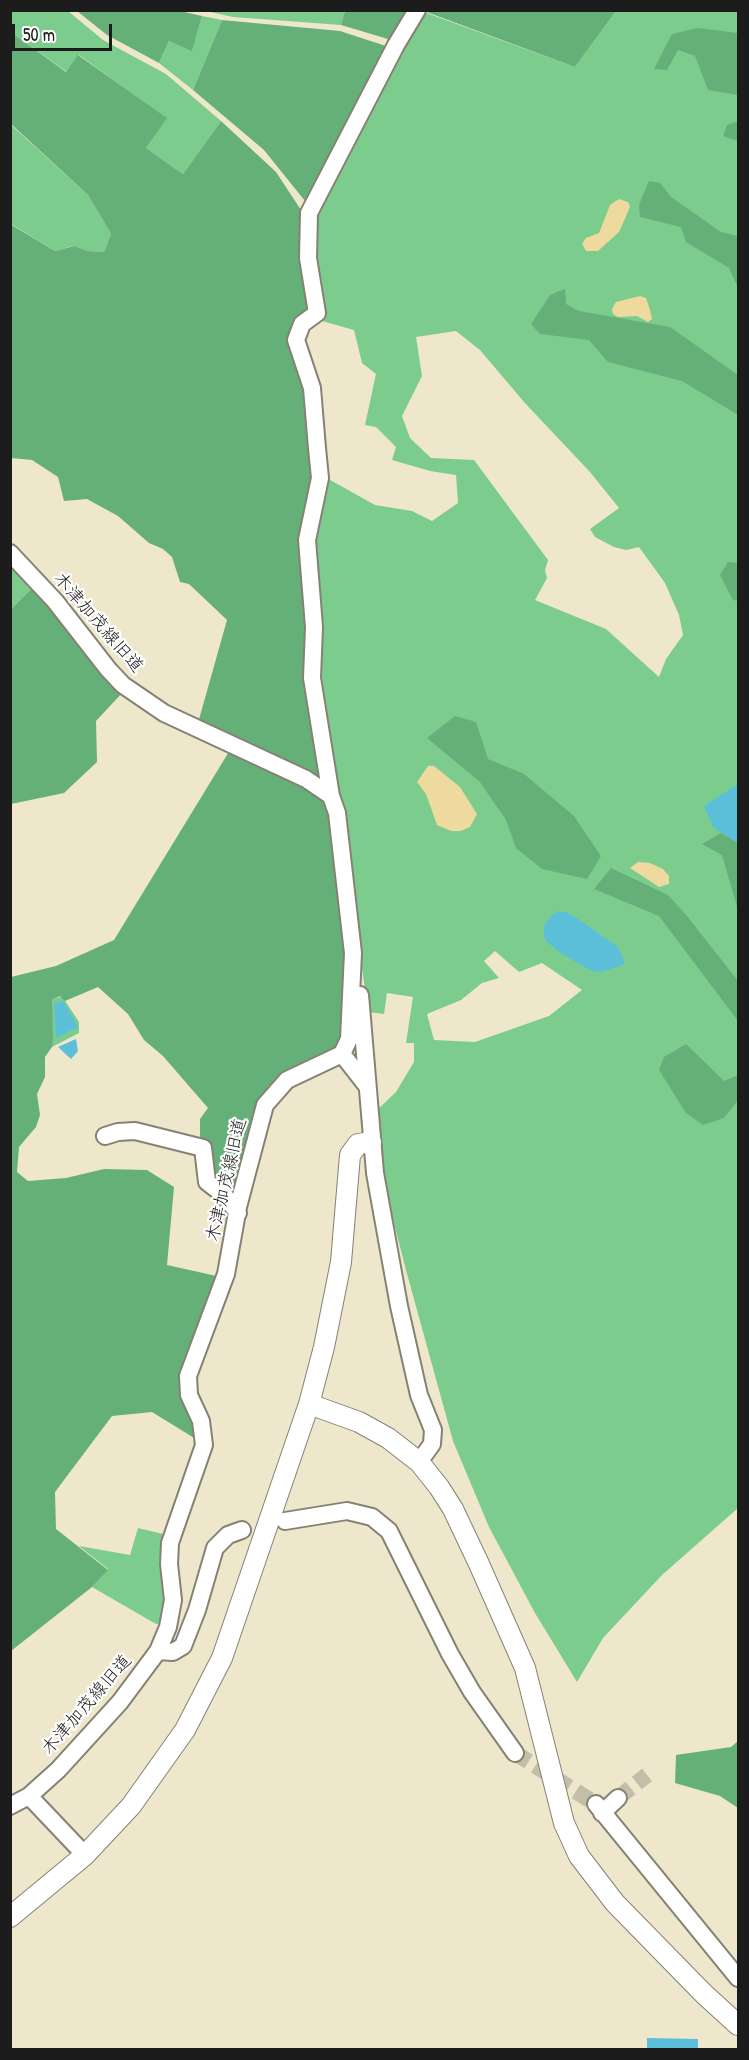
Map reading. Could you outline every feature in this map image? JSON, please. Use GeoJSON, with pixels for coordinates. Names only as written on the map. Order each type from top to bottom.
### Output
{"type":"FeatureCollection","features":[{"type":"Feature","properties":{"kind":"street"},"geometry":{"type":"LineString","coordinates":[[417,10],[396,45],[309,213],[308,258],[317,313],[302,324],[296,340],[312,388],[320,478],[307,540],[314,627],[312,678],[331,796],[337,813],[353,953],[363,1017],[371,1142],[399,1306],[419,1395],[433,1430],[432,1444],[419,1462]]}},
{"type":"Feature","properties":{"kind":"street","name":"木津加茂線旧道"},"geometry":{"type":"LineString","coordinates":[[10,553],[55,601],[123,685],[164,713],[306,779],[331,796]]}},
{"type":"Feature","properties":{"kind":"street"},"geometry":{"type":"LineString","coordinates":[[353,953],[351,1029],[342,1054],[367,1086]]}},
{"type":"Feature","properties":{"kind":"street","name":"木津加茂線旧道"},"geometry":{"type":"LineString","coordinates":[[10,1806],[29,1796],[58,1770],[120,1702],[158,1651],[173,1609],[170,1543],[204,1445],[201,1421],[189,1395],[188,1376],[226,1274],[256,1132],[265,1105],[272,1095],[296,1075],[342,1054]]}},
{"type":"Feature","properties":{"kind":"street"},"geometry":{"type":"LineString","coordinates":[[105,1136],[118,1132],[135,1131],[203,1148],[207,1182],[224,1195],[238,1213]]}},
{"type":"Feature","properties":{"kind":"street"},"geometry":{"type":"LineString","coordinates":[[10,1917],[85,1855],[149,1782],[202,1700],[242,1604],[309,1404],[337,1283],[345,1230],[350,1155],[358,1144],[371,1142]]}},
{"type":"Feature","properties":{"kind":"street"},"geometry":{"type":"LineString","coordinates":[[309,1404],[375,1430],[419,1462],[453,1509],[525,1668],[564,1823],[579,1856],[615,1903],[704,1994],[738,2025]]}},
{"type":"Feature","properties":{"kind":"street"},"geometry":{"type":"LineString","coordinates":[[285,1521],[347,1510],[372,1518],[389,1531],[450,1654],[472,1692],[515,1753]]}},
{"type":"Feature","properties":{"kind":"street"},"geometry":{"type":"LineString","coordinates":[[158,1651],[173,1652],[183,1646],[197,1611],[215,1548],[228,1535],[242,1530]]}},
{"type":"Feature","properties":{"kind":"street"},"geometry":{"type":"LineString","coordinates":[[29,1796],[85,1855]]}},
{"type":"Feature","properties":{"kind":"street"},"geometry":{"type":"LineString","coordinates":[[618,1798],[599,1809],[738,1978]]}},
{"type":"Feature","properties":{"kind":"green space"},"geometry":{"type":"Polygon","coordinates":[[[421,10],[616,11],[575,67],[421,10]]]}},
{"type":"Feature","properties":{"kind":"green space"},"geometry":{"type":"Polygon","coordinates":[[[11,11],[68,11],[103,40],[166,74],[221,121],[183,174],[146,148],[166,118],[79,55],[67,72],[11,32],[11,11]]]}},
{"type":"Feature","properties":{"kind":"green space"},"geometry":{"type":"Polygon","coordinates":[[[77,11],[180,11],[202,16],[192,51],[169,41],[159,63],[107,35],[77,11]]]}},
{"type":"Feature","properties":{"kind":"green space"},"geometry":{"type":"Polygon","coordinates":[[[206,11],[345,11],[341,25],[233,17],[206,11]]]}},
{"type":"Feature","properties":{"kind":"green space"},"geometry":{"type":"Polygon","coordinates":[[[345,11],[413,11],[397,39],[388,39],[341,25],[345,11]]]}},
{"type":"Feature","properties":{"kind":"green space"},"geometry":{"type":"Polygon","coordinates":[[[421,11],[575,67],[616,11],[738,11],[738,1508],[662,1575],[603,1638],[577,1682],[535,1613],[489,1527],[453,1441],[385,1188],[375,1112],[396,1092],[414,1062],[414,1043],[406,1043],[413,997],[387,993],[384,1014],[368,1012],[336,778],[318,680],[313,541],[323,476],[375,505],[412,511],[432,521],[458,503],[456,475],[430,471],[392,460],[396,447],[376,427],[365,425],[376,374],[362,363],[354,330],[322,321],[313,321],[315,210],[421,11]],[[456,331],[416,337],[422,376],[402,416],[410,438],[431,458],[474,460],[548,560],[545,570],[547,578],[535,600],[606,629],[659,677],[666,659],[683,635],[679,615],[665,583],[639,547],[626,550],[614,547],[595,537],[590,529],[619,508],[590,472],[524,402],[480,350],[456,331]],[[495,951],[484,961],[499,978],[482,983],[461,1000],[427,1014],[434,1040],[475,1042],[549,1016],[582,990],[542,963],[519,972],[495,951]]]}},
{"type":"Feature","properties":{"kind":"green space"},"geometry":{"type":"Polygon","coordinates":[[[202,16],[222,20],[193,90],[159,63],[169,41],[192,50],[202,16]]]}},
{"type":"Feature","properties":{"kind":"green space"},"geometry":{"type":"Polygon","coordinates":[[[222,20],[340,31],[386,46],[312,202],[305,201],[264,150],[193,90],[222,20]]]}},
{"type":"Feature","properties":{"kind":"green space"},"geometry":{"type":"Polygon","coordinates":[[[698,28],[738,33],[738,95],[708,90],[695,56],[678,50],[667,70],[654,69],[672,34],[698,28]]]}},
{"type":"Feature","properties":{"kind":"green space"},"geometry":{"type":"Polygon","coordinates":[[[11,32],[66,72],[78,55],[167,118],[146,148],[183,174],[221,121],[276,172],[303,213],[310,305],[306,315],[290,333],[308,389],[316,474],[303,536],[327,786],[198,723],[227,620],[189,584],[180,582],[172,557],[163,549],[149,543],[118,516],[87,499],[64,501],[58,477],[32,460],[11,458],[10,224],[55,251],[74,246],[88,251],[104,252],[111,234],[88,195],[11,124],[11,32]]]}},
{"type":"Feature","properties":{"kind":"green space"},"geometry":{"type":"Polygon","coordinates":[[[738,121],[738,141],[723,136],[727,125],[738,121]]]}},
{"type":"Feature","properties":{"kind":"green space"},"geometry":{"type":"Polygon","coordinates":[[[10,124],[88,195],[111,234],[104,252],[88,251],[73,246],[55,251],[11,224],[10,124]]]}},
{"type":"Feature","properties":{"kind":"green space"},"geometry":{"type":"Polygon","coordinates":[[[649,181],[660,183],[671,197],[721,232],[738,236],[738,288],[729,268],[686,242],[681,227],[640,217],[639,205],[649,181]]]}},
{"type":"Feature","properties":{"kind":"green space"},"geometry":{"type":"Polygon","coordinates":[[[565,289],[566,304],[579,311],[670,327],[738,375],[738,415],[682,381],[608,362],[589,340],[540,334],[531,324],[550,295],[565,289]]]}},
{"type":"Feature","properties":{"kind":"green space"},"geometry":{"type":"Polygon","coordinates":[[[11,559],[35,585],[11,609],[11,559]]]}},
{"type":"Feature","properties":{"kind":"green space"},"geometry":{"type":"Polygon","coordinates":[[[728,562],[738,563],[738,601],[733,600],[720,575],[728,562]]]}},
{"type":"Feature","properties":{"kind":"green space"},"geometry":{"type":"Polygon","coordinates":[[[35,585],[123,692],[96,721],[97,762],[64,793],[11,804],[11,609],[35,585]]]}},
{"type":"Feature","properties":{"kind":"green space"},"geometry":{"type":"Polygon","coordinates":[[[455,716],[476,722],[488,759],[524,774],[574,816],[601,856],[587,879],[542,869],[516,848],[506,820],[480,782],[427,738],[455,716]]]}},
{"type":"Feature","properties":{"kind":"green space"},"geometry":{"type":"Polygon","coordinates":[[[230,750],[317,791],[330,807],[348,956],[341,1042],[335,1049],[269,1087],[264,1093],[236,1201],[200,1174],[200,1119],[208,1108],[163,1056],[144,1040],[128,1014],[98,987],[65,1001],[60,996],[52,1000],[52,1047],[45,1057],[45,1077],[37,1094],[40,1115],[36,1127],[19,1147],[17,1172],[28,1181],[66,1178],[104,1169],[147,1170],[174,1187],[167,1265],[221,1277],[185,1373],[199,1441],[152,1412],[112,1416],[55,1492],[56,1529],[108,1570],[92,1587],[11,1651],[11,977],[56,966],[114,940],[230,750]]]}},
{"type":"Feature","properties":{"kind":"green space"},"geometry":{"type":"Polygon","coordinates":[[[721,833],[738,843],[738,910],[722,855],[702,844],[721,833]]]}},
{"type":"Feature","properties":{"kind":"green space"},"geometry":{"type":"Polygon","coordinates":[[[611,868],[668,895],[687,916],[738,981],[738,1021],[659,916],[594,889],[611,868]]]}},
{"type":"Feature","properties":{"kind":"green space"},"geometry":{"type":"Polygon","coordinates":[[[62,996],[79,1022],[79,1033],[52,1047],[52,1000],[62,996]]]}},
{"type":"Feature","properties":{"kind":"green space"},"geometry":{"type":"Polygon","coordinates":[[[686,1044],[724,1081],[738,1075],[738,1100],[724,1118],[703,1125],[686,1113],[659,1070],[664,1057],[686,1044]]]}},
{"type":"Feature","properties":{"kind":"green space"},"geometry":{"type":"Polygon","coordinates":[[[138,1528],[167,1535],[168,1590],[162,1623],[156,1624],[92,1587],[108,1569],[79,1546],[130,1555],[138,1528]]]}},
{"type":"Feature","properties":{"kind":"green space"},"geometry":{"type":"Polygon","coordinates":[[[738,1741],[738,1808],[720,1796],[675,1783],[676,1755],[731,1747],[738,1741]]]}},
{"type":"Feature","properties":{"kind":"sand"},"geometry":{"type":"Polygon","coordinates":[[[619,199],[628,202],[630,207],[619,232],[598,251],[586,251],[582,244],[586,238],[599,233],[610,205],[619,199]]]}},
{"type":"Feature","properties":{"kind":"sand"},"geometry":{"type":"Polygon","coordinates":[[[640,296],[646,298],[650,310],[652,319],[648,322],[637,316],[618,317],[613,314],[612,309],[616,302],[640,296]]]}},
{"type":"Feature","properties":{"kind":"sand"},"geometry":{"type":"Polygon","coordinates":[[[428,766],[434,766],[460,787],[477,814],[470,827],[461,831],[451,831],[437,825],[426,794],[417,782],[428,766]]]}},
{"type":"Feature","properties":{"kind":"sand"},"geometry":{"type":"Polygon","coordinates":[[[638,862],[650,863],[663,869],[669,876],[669,884],[659,887],[630,868],[638,862]]]}},
{"type":"Feature","properties":{"kind":"water"},"geometry":{"type":"Polygon","coordinates":[[[738,784],[738,843],[713,827],[704,806],[738,784]]]}},
{"type":"Feature","properties":{"kind":"water"},"geometry":{"type":"Polygon","coordinates":[[[558,911],[568,913],[619,948],[625,964],[601,972],[592,971],[562,954],[547,942],[544,936],[544,927],[549,918],[558,911]]]}},
{"type":"Feature","properties":{"kind":"water"},"geometry":{"type":"Polygon","coordinates":[[[63,1001],[78,1027],[56,1038],[54,1004],[63,1001]]]}},
{"type":"Feature","properties":{"kind":"water"},"geometry":{"type":"Polygon","coordinates":[[[76,1039],[78,1051],[71,1059],[58,1047],[76,1039]]]}},
{"type":"Feature","properties":{"kind":"water"},"geometry":{"type":"Polygon","coordinates":[[[647,2038],[698,2039],[698,2049],[647,2049],[647,2038]]]}},
{"type":"Feature","properties":{"kind":"tunnel"},"geometry":{"type":"LineString","coordinates":[[515,1753],[596,1804]]}},
{"type":"Feature","properties":{"kind":"tunnel"},"geometry":{"type":"LineString","coordinates":[[618,1798],[647,1775]]}}]}
